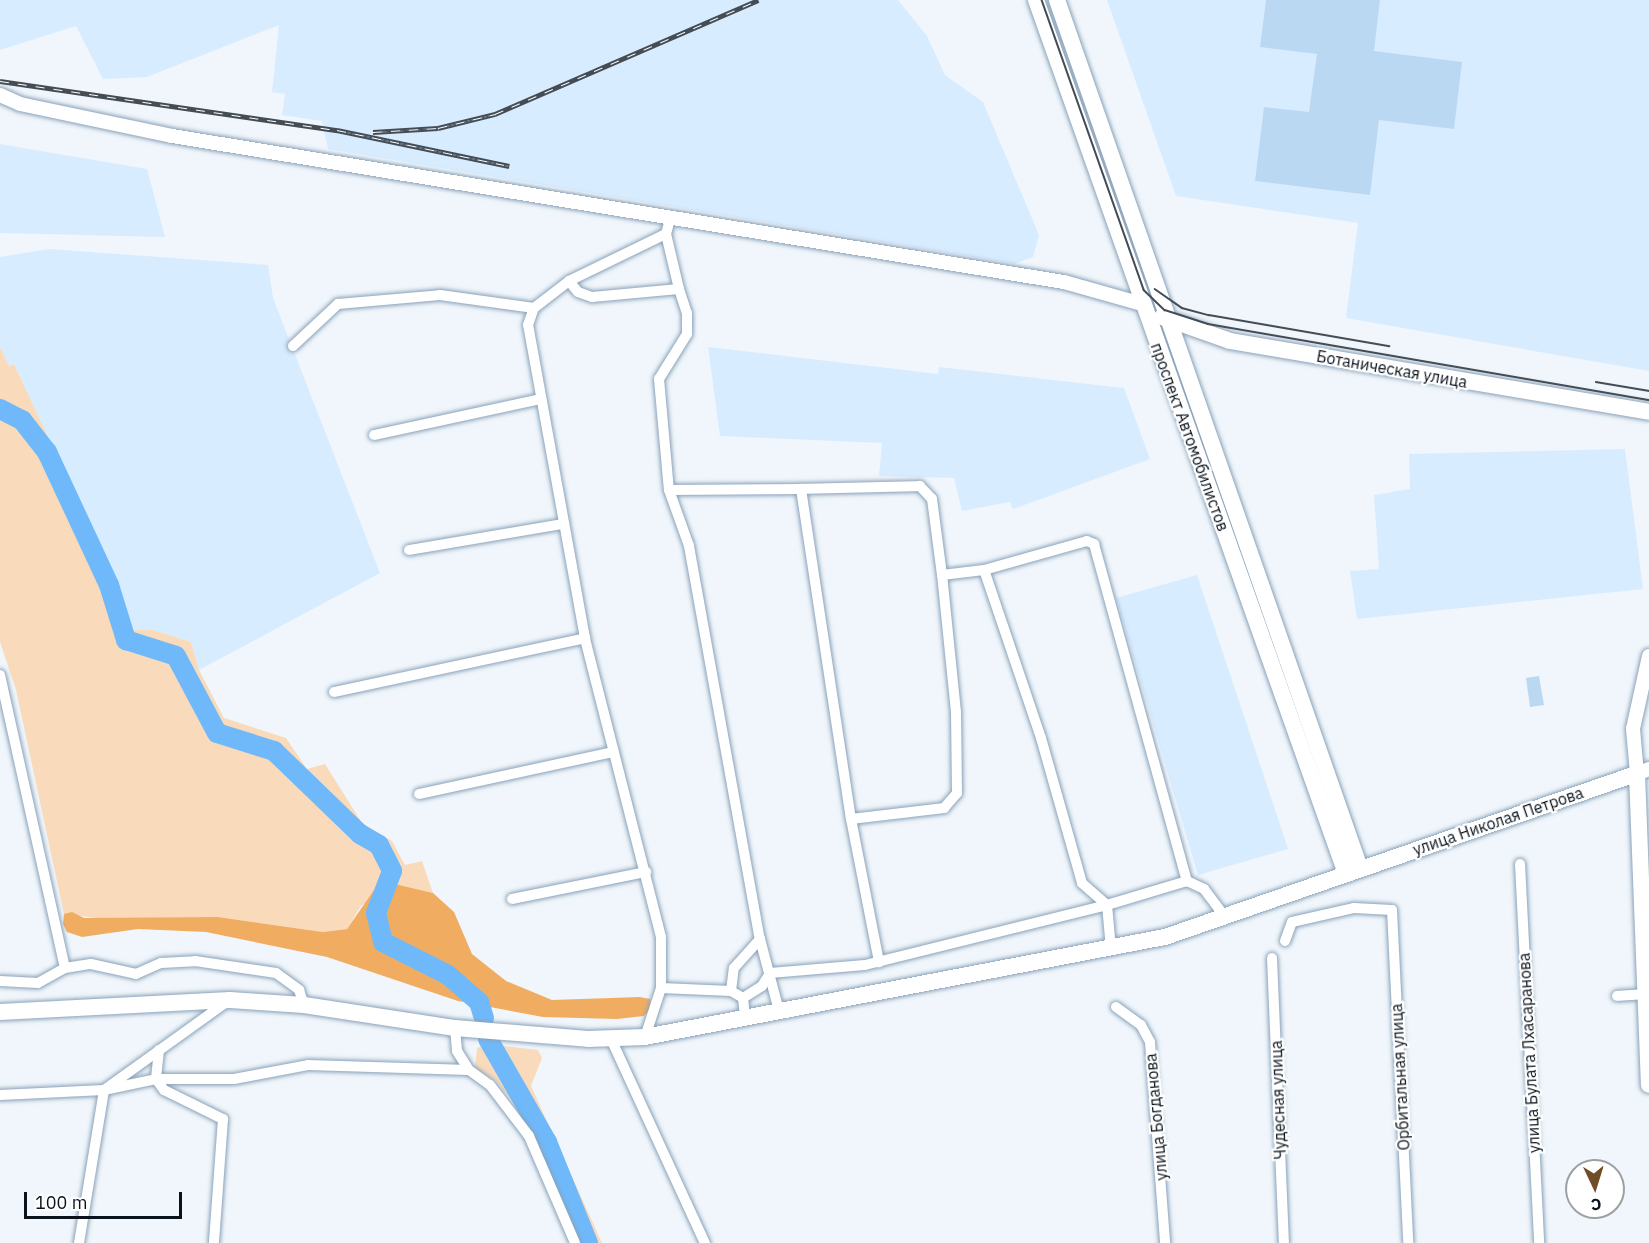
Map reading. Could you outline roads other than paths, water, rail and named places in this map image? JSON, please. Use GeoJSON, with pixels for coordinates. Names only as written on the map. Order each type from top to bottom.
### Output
{"type":"FeatureCollection","features":[{"type":"Feature","properties":{"kind":"main road","name":"проспект Автомобилистов"},"geometry":{"type":"LineString","coordinates":[[1036,0],[1142,304],[1353,871]]}},
{"type":"Feature","properties":{"kind":"main road","name":"проспект Автомобилистов"},"geometry":{"type":"LineString","coordinates":[[1057,0],[1168,321],[1353,871]]}},
{"type":"Feature","properties":{"kind":"main road","name":"Ботаническая улица"},"geometry":{"type":"LineString","coordinates":[[1142,304],[1168,321],[1230,341],[1649,412]]}},
{"type":"Feature","properties":{"kind":"main road","name":"улица Николая Петрова"},"geometry":{"type":"LineString","coordinates":[[0,1012],[230,999],[304,1005],[455,1028],[611,1039],[645,1037],[1111,949],[1226,918],[1353,871],[1643,772]]}},
{"type":"Feature","properties":{"kind":"main road"},"geometry":{"type":"LineString","coordinates":[[1643,772],[1649,1085]]}},
{"type":"Feature","properties":{"kind":"street"},"geometry":{"type":"LineString","coordinates":[[0,95],[20,104],[172,136],[1064,282],[1142,304]]}},
{"type":"Feature","properties":{"kind":"street"},"geometry":{"type":"LineString","coordinates":[[670,219],[666,234],[687,313],[687,334],[658,379],[669,490],[689,546],[760,939],[779,1011]]}},
{"type":"Feature","properties":{"kind":"street"},"geometry":{"type":"LineString","coordinates":[[645,1037],[661,988],[662,937],[585,638],[528,325],[534,308],[569,280],[666,234]]}},
{"type":"Feature","properties":{"kind":"street"},"geometry":{"type":"LineString","coordinates":[[569,280],[578,292],[592,297],[679,288]]}},
{"type":"Feature","properties":{"kind":"street"},"geometry":{"type":"LineString","coordinates":[[293,346],[338,304],[440,295],[534,308]]}},
{"type":"Feature","properties":{"kind":"street"},"geometry":{"type":"LineString","coordinates":[[374,435],[541,399]]}},
{"type":"Feature","properties":{"kind":"street"},"geometry":{"type":"LineString","coordinates":[[669,490],[920,486],[933,499],[956,712],[957,793],[944,808],[851,819]]}},
{"type":"Feature","properties":{"kind":"street"},"geometry":{"type":"LineString","coordinates":[[801,489],[851,819],[879,962]]}},
{"type":"Feature","properties":{"kind":"street"},"geometry":{"type":"LineString","coordinates":[[409,550],[563,524]]}},
{"type":"Feature","properties":{"kind":"street"},"geometry":{"type":"LineString","coordinates":[[942,574],[984,570],[1087,542],[1095,544],[1187,881]]}},
{"type":"Feature","properties":{"kind":"street"},"geometry":{"type":"LineString","coordinates":[[984,570],[1041,738],[1077,874],[1107,905],[1111,949]]}},
{"type":"Feature","properties":{"kind":"street"},"geometry":{"type":"LineString","coordinates":[[334,692],[585,638]]}},
{"type":"Feature","properties":{"kind":"street"},"geometry":{"type":"LineString","coordinates":[[1643,772],[1633,729],[1649,656]]}},
{"type":"Feature","properties":{"kind":"street"},"geometry":{"type":"LineString","coordinates":[[0,675],[65,968]]}},
{"type":"Feature","properties":{"kind":"street"},"geometry":{"type":"LineString","coordinates":[[419,794],[614,752]]}},
{"type":"Feature","properties":{"kind":"street","name":"улица Булата Лхасаранова"},"geometry":{"type":"LineString","coordinates":[[1520,864],[1539,1243]]}},
{"type":"Feature","properties":{"kind":"street"},"geometry":{"type":"LineString","coordinates":[[512,899],[646,872]]}},
{"type":"Feature","properties":{"kind":"street"},"geometry":{"type":"LineString","coordinates":[[770,973],[879,962],[1107,905],[1187,881],[1204,889],[1226,918]]}},
{"type":"Feature","properties":{"kind":"street","name":"Орбитальная улица"},"geometry":{"type":"LineString","coordinates":[[1285,941],[1292,922],[1354,908],[1392,910],[1408,1243]]}},
{"type":"Feature","properties":{"kind":"street"},"geometry":{"type":"LineString","coordinates":[[730,991],[734,968],[760,939]]}},
{"type":"Feature","properties":{"kind":"street","name":"Чудесная улица"},"geometry":{"type":"LineString","coordinates":[[1272,958],[1284,1243]]}},
{"type":"Feature","properties":{"kind":"street"},"geometry":{"type":"LineString","coordinates":[[0,981],[38,983],[65,968],[102,965],[136,974],[161,963],[195,962],[276,973],[299,990],[304,1005]]}},
{"type":"Feature","properties":{"kind":"street"},"geometry":{"type":"LineString","coordinates":[[743,998],[762,986],[770,973]]}},
{"type":"Feature","properties":{"kind":"street"},"geometry":{"type":"LineString","coordinates":[[661,988],[730,991],[743,998]]}},
{"type":"Feature","properties":{"kind":"street"},"geometry":{"type":"LineString","coordinates":[[1617,996],[1647,994]]}},
{"type":"Feature","properties":{"kind":"street"},"geometry":{"type":"LineString","coordinates":[[743,998],[745,1017]]}},
{"type":"Feature","properties":{"kind":"street"},"geometry":{"type":"LineString","coordinates":[[79,1243],[104,1090],[230,999]]}},
{"type":"Feature","properties":{"kind":"street","name":"улица Богданова"},"geometry":{"type":"LineString","coordinates":[[1116,1007],[1141,1025],[1150,1042],[1165,1243]]}},
{"type":"Feature","properties":{"kind":"street"},"geometry":{"type":"LineString","coordinates":[[455,1028],[458,1051],[469,1070],[490,1084],[529,1136],[574,1243]]}},
{"type":"Feature","properties":{"kind":"street"},"geometry":{"type":"LineString","coordinates":[[611,1039],[705,1243]]}},
{"type":"Feature","properties":{"kind":"street"},"geometry":{"type":"LineString","coordinates":[[159,1050],[156,1078],[164,1090],[224,1119],[214,1243]]}},
{"type":"Feature","properties":{"kind":"street"},"geometry":{"type":"LineString","coordinates":[[0,1095],[104,1090],[156,1078],[234,1079],[308,1065],[469,1070]]}},
{"type":"Feature","properties":{"kind":"waterway"},"geometry":{"type":"LineString","coordinates":[[0,409],[22,420],[47,452],[109,585],[126,640],[176,656],[217,733],[274,751],[360,834],[379,845],[392,871],[376,913],[383,942],[448,975],[479,1002],[484,1018]]}},
{"type":"Feature","properties":{"kind":"waterway"},"geometry":{"type":"LineString","coordinates":[[488,1039],[547,1142],[588,1243]]}},
{"type":"Feature","properties":{"kind":"tram line"},"geometry":{"type":"LineString","coordinates":[[1042,0],[1144,290],[1165,310],[1208,324],[1649,400]]}},
{"type":"Feature","properties":{"kind":"tram line"},"geometry":{"type":"LineString","coordinates":[[1155,289],[1182,308],[1209,315],[1389,346]]}},
{"type":"Feature","properties":{"kind":"tram line"},"geometry":{"type":"LineString","coordinates":[[1596,382],[1649,391]]}},
{"type":"Feature","properties":{"kind":"railway"},"geometry":{"type":"LineString","coordinates":[[373,132],[438,128],[495,114],[758,0]]}},
{"type":"Feature","properties":{"kind":"railway"},"geometry":{"type":"LineString","coordinates":[[0,81],[337,130],[509,166]]}}]}
